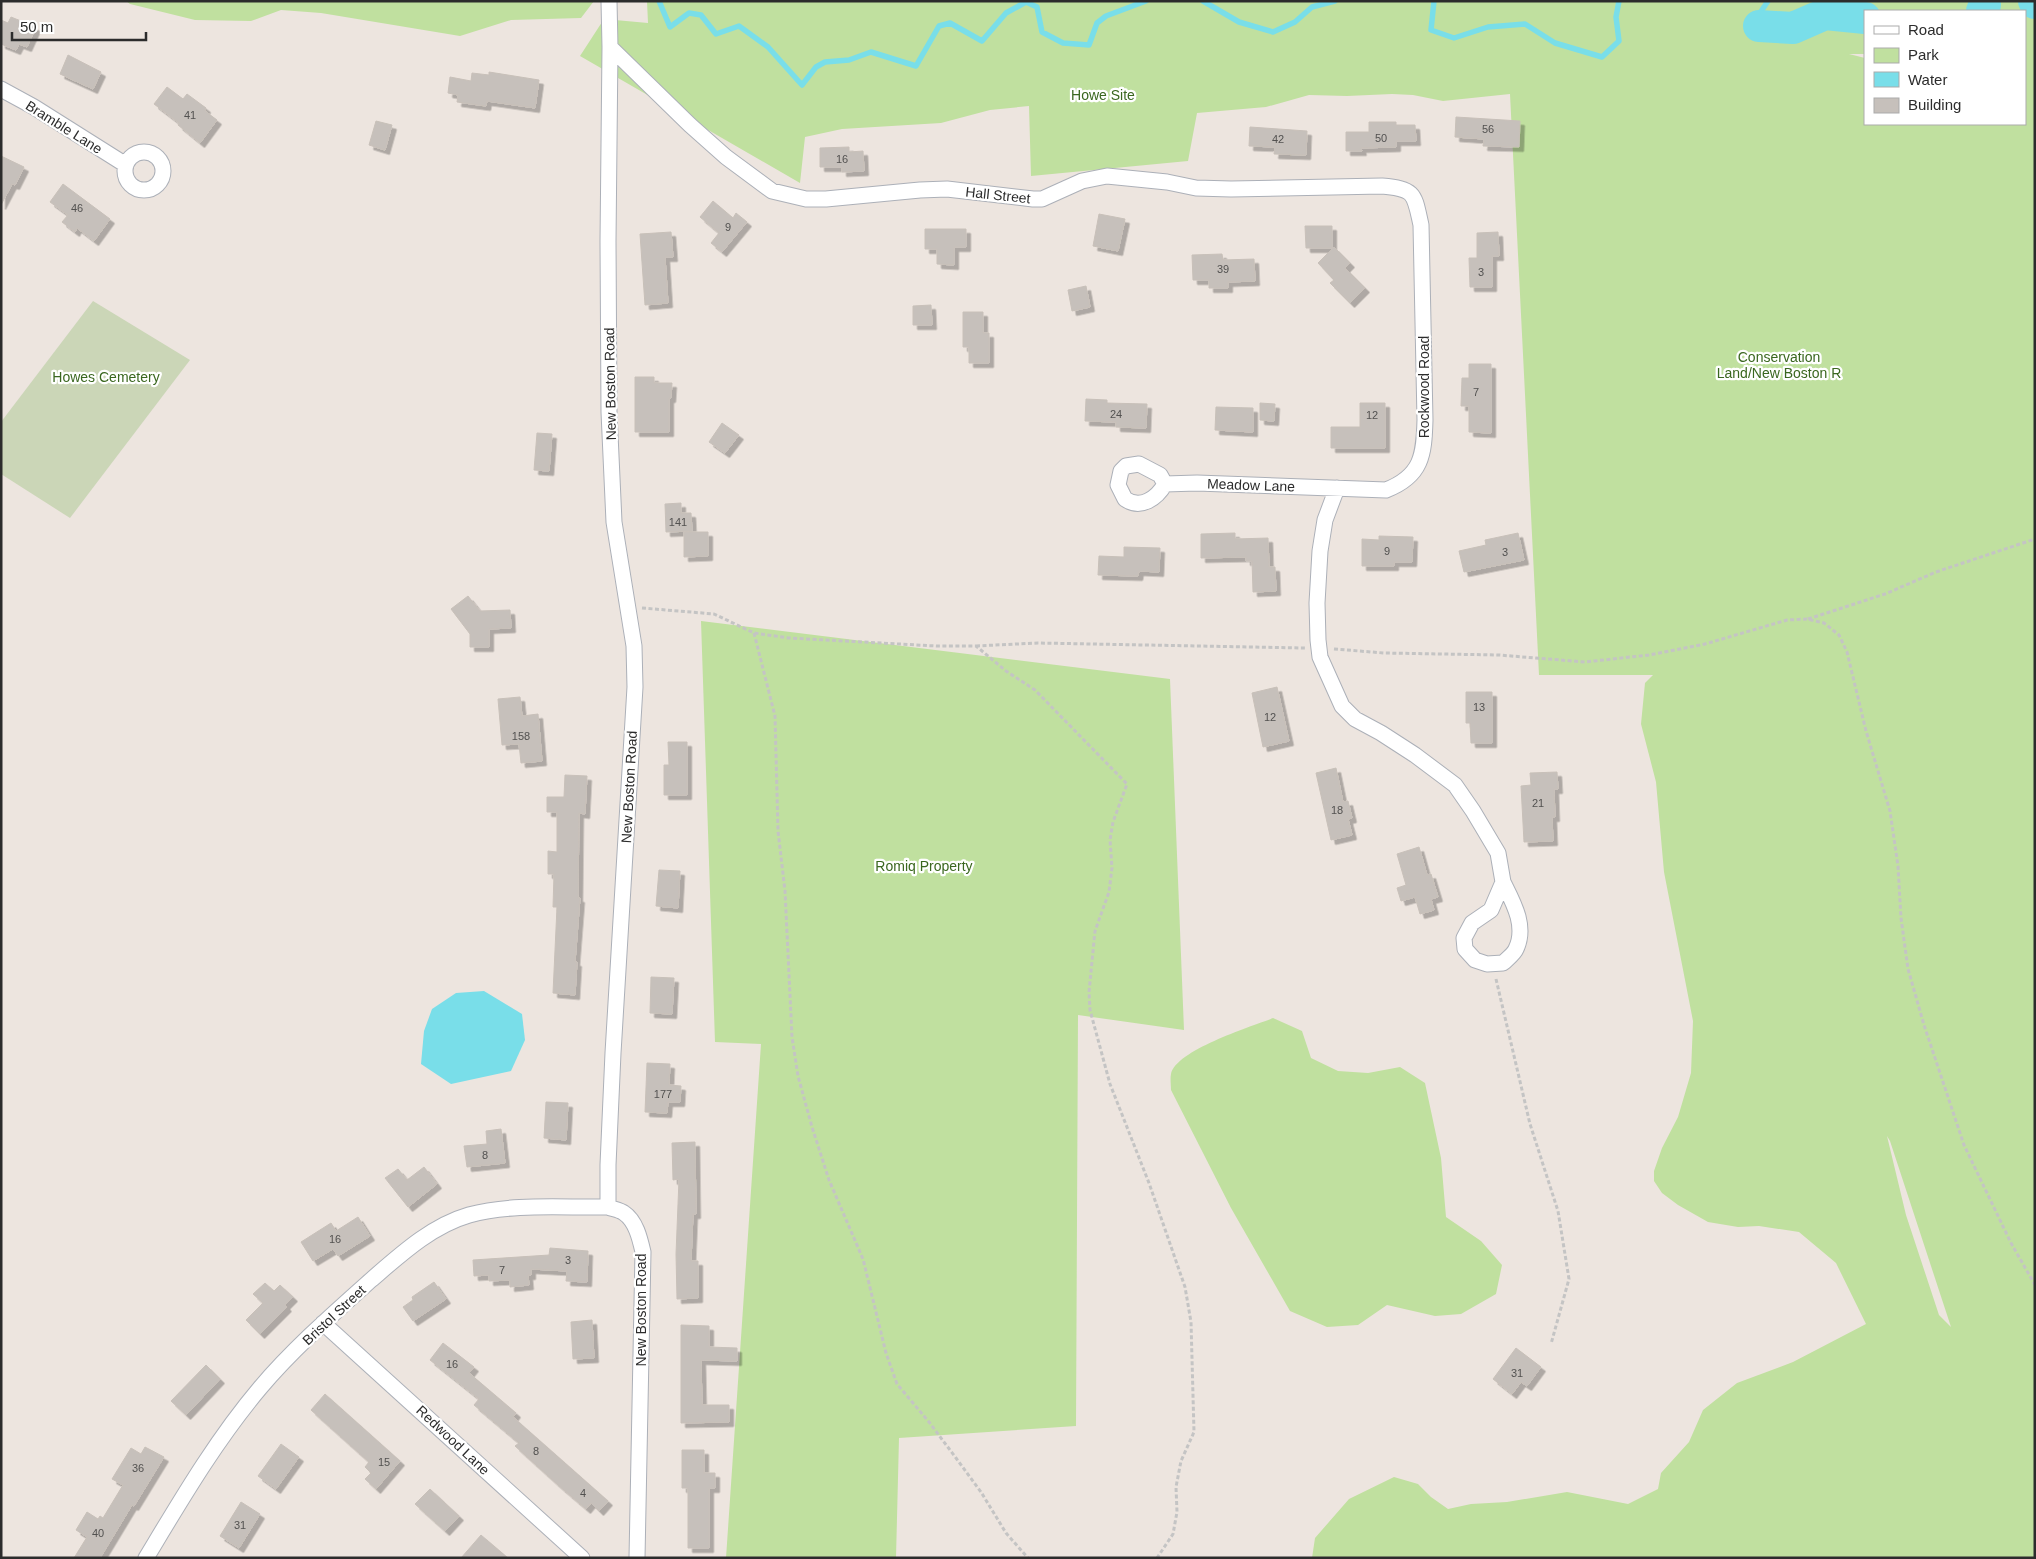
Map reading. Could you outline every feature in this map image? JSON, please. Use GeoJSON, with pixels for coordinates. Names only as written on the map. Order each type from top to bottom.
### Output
{"type":"FeatureCollection","features":[{"type":"Feature","properties":{"kind":"street","name":"New Boston Road"},"geometry":{"type":"LineString","coordinates":[[609,1],[609,412],[614,522],[634,646],[635,687],[612,1062],[608,1207],[624,1213],[639,1235],[643,1252],[637,1558]]}},
{"type":"Feature","properties":{"kind":"street","name":"Hall Street"},"geometry":{"type":"LineString","coordinates":[[610,47],[726,157],[772,190],[789,196],[806,199],[826,199],[947,189],[1033,200],[1042,199],[1082,181],[1107,176],[1213,189],[1338,186],[1399,188],[1410,192],[1415,198],[1419,217]]}},
{"type":"Feature","properties":{"kind":"street","name":"Bramble Lane"},"geometry":{"type":"LineString","coordinates":[[1,89],[34,107],[126,165]]}},
{"type":"Feature","properties":{"kind":"street","name":"Rockwood Road"},"geometry":{"type":"LineString","coordinates":[[1337,488],[1386,490],[1400,485],[1412,475],[1422,457],[1425,443],[1425,420],[1421,225],[1419,217]]}},
{"type":"Feature","properties":{"kind":"street","name":"Meadow Lane"},"geometry":{"type":"LineString","coordinates":[[1165,484],[1197,483],[1337,488]]}},
{"type":"Feature","properties":{"kind":"street"},"geometry":{"type":"LineString","coordinates":[[1337,488],[1324,520],[1320,551],[1317,603],[1320,657],[1342,706],[1356,719],[1402,746],[1456,785],[1498,853],[1503,882],[1518,913],[1521,934],[1516,950],[1503,963],[1487,964],[1475,960],[1466,949],[1464,938],[1472,923],[1491,910],[1503,882]]}},
{"type":"Feature","properties":{"kind":"street","name":"Bristol Street"},"geometry":{"type":"LineString","coordinates":[[146,1558],[188,1488],[235,1420],[261,1387],[323,1323],[392,1262],[437,1228],[467,1216],[518,1208],[608,1207]]}},
{"type":"Feature","properties":{"kind":"street","name":"Redwood Lane"},"geometry":{"type":"LineString","coordinates":[[323,1323],[582,1558]]}},
{"type":"Feature","properties":{"kind":"path"},"geometry":{"type":"LineString","coordinates":[[629,608],[714,614],[754,633],[810,640],[936,646],[1038,643],[1319,648],[1384,653],[1457,654],[1585,662],[1649,656],[1705,644],[1787,620],[1807,619],[1885,594],[1936,572],[2035,539]]}},
{"type":"Feature","properties":{"kind":"path"},"geometry":{"type":"LineString","coordinates":[[1807,619],[1824,623],[1839,635],[1847,652],[1866,731],[1890,811],[1898,866],[1901,918],[1908,969],[1924,1025],[1954,1109],[1964,1145],[2011,1243],[2035,1285]]}},
{"type":"Feature","properties":{"kind":"path"},"geometry":{"type":"LineString","coordinates":[[754,633],[775,716],[778,831],[784,891],[792,1037],[798,1076],[812,1128],[829,1180],[862,1259],[876,1306],[886,1353],[897,1384],[929,1422],[980,1492],[1006,1533],[1028,1558]]}},
{"type":"Feature","properties":{"kind":"path"},"geometry":{"type":"LineString","coordinates":[[976,646],[1006,671],[1035,690],[1126,784],[1113,822],[1110,840],[1111,876],[1109,892],[1095,931],[1089,992],[1090,1010],[1110,1084],[1145,1174],[1185,1287],[1191,1322],[1194,1432],[1181,1461],[1176,1487],[1177,1512],[1174,1534],[1158,1558]]}},
{"type":"Feature","properties":{"kind":"path"},"geometry":{"type":"LineString","coordinates":[[1493,964],[1530,1124],[1558,1212],[1569,1279],[1552,1344]]}},
{"type":"Feature","properties":{"kind":"green space"},"geometry":{"type":"Polygon","coordinates":[[[126,1],[594,1],[581,18],[511,20],[460,36],[321,13],[281,10],[251,21],[195,20],[130,4],[126,1]]]}},
{"type":"Feature","properties":{"kind":"green space","name":"Conservation Land/New Boston R"},"geometry":{"type":"Polygon","coordinates":[[[647,1],[2035,1],[2035,1558],[1312,1558],[1315,1538],[1349,1499],[1394,1477],[1418,1484],[1431,1497],[1448,1509],[1471,1504],[1507,1502],[1567,1492],[1628,1504],[1658,1489],[1661,1473],[1689,1442],[1703,1410],[1737,1383],[1793,1362],[1866,1324],[1836,1263],[1799,1232],[1759,1226],[1738,1227],[1708,1222],[1678,1205],[1662,1193],[1654,1181],[1654,1171],[1662,1148],[1678,1117],[1691,1073],[1693,1021],[1664,872],[1656,782],[1641,724],[1645,683],[1653,675],[1539,675],[1510,94],[1443,101],[1413,95],[1392,94],[1309,95],[1266,107],[1197,113],[1188,161],[1031,176],[1029,106],[990,110],[941,123],[842,129],[805,137],[800,183],[580,56],[604,19],[648,23],[647,1]],[[1887,1136],[1906,1215],[1939,1315],[1951,1327],[1887,1136]]]}},
{"type":"Feature","properties":{"kind":"green space","name":"Howes Cemetery"},"geometry":{"type":"Polygon","coordinates":[[[93,301],[190,360],[70,518],[1,474],[1,422],[93,301]]]}},
{"type":"Feature","properties":{"kind":"green space","name":"Romiq Property"},"geometry":{"type":"Polygon","coordinates":[[[701,621],[1170,679],[1184,1030],[1078,1015],[1076,1426],[899,1438],[896,1558],[726,1558],[761,1044],[715,1042],[701,621]]]}},
{"type":"Feature","properties":{"kind":"green space"},"geometry":{"type":"Polygon","coordinates":[[[1273,1018],[1302,1031],[1311,1058],[1338,1071],[1368,1073],[1400,1067],[1425,1083],[1441,1158],[1446,1217],[1481,1241],[1502,1265],[1496,1294],[1461,1314],[1435,1316],[1387,1305],[1358,1325],[1327,1327],[1290,1311],[1231,1208],[1171,1090],[1171,1074],[1176,1065],[1186,1056],[1215,1040],[1273,1018]]]}},
{"type":"Feature","properties":{"kind":"water"},"geometry":{"type":"Polygon","coordinates":[[[484,991],[522,1014],[525,1040],[511,1071],[451,1084],[421,1064],[424,1031],[432,1009],[456,993],[484,991]]]}},
{"type":"Feature","properties":{"kind":"building"},"geometry":{"type":"Polygon","coordinates":[[[11,17],[36,27],[27,47],[19,44],[16,50],[1,44],[1,20],[8,23],[11,17]]]}},
{"type":"Feature","properties":{"kind":"building"},"geometry":{"type":"Polygon","coordinates":[[[68,55],[101,72],[93,89],[60,74],[68,55]]]}},
{"type":"Feature","properties":{"kind":"building"},"geometry":{"type":"Polygon","coordinates":[[[489,72],[539,80],[535,108],[487,101],[486,106],[457,102],[458,95],[448,93],[450,77],[471,81],[472,73],[489,75],[489,72]]]}},
{"type":"Feature","properties":{"kind":"building"},"geometry":{"type":"Polygon","coordinates":[[[167,87],[183,99],[187,94],[206,108],[205,111],[217,120],[200,143],[178,125],[179,123],[154,104],[167,87]]]}},
{"type":"Feature","properties":{"kind":"building"},"geometry":{"type":"Polygon","coordinates":[[[1456,117],[1520,121],[1519,147],[1483,146],[1484,139],[1455,137],[1456,117]]]}},
{"type":"Feature","properties":{"kind":"building"},"geometry":{"type":"Polygon","coordinates":[[[376,121],[392,125],[385,150],[369,145],[376,121]]]}},
{"type":"Feature","properties":{"kind":"building"},"geometry":{"type":"Polygon","coordinates":[[[1369,122],[1396,122],[1396,125],[1415,125],[1416,141],[1396,141],[1396,147],[1361,148],[1362,151],[1346,151],[1346,132],[1369,132],[1369,122]]]}},
{"type":"Feature","properties":{"kind":"building"},"geometry":{"type":"Polygon","coordinates":[[[1250,127],[1307,131],[1306,155],[1274,154],[1275,147],[1249,146],[1250,127]]]}},
{"type":"Feature","properties":{"kind":"building"},"geometry":{"type":"Polygon","coordinates":[[[849,147],[849,152],[863,151],[864,171],[842,172],[842,167],[820,167],[820,148],[849,147]]]}},
{"type":"Feature","properties":{"kind":"building"},"geometry":{"type":"Polygon","coordinates":[[[1,156],[24,167],[15,185],[12,184],[1,205],[1,156]]]}},
{"type":"Feature","properties":{"kind":"building"},"geometry":{"type":"Polygon","coordinates":[[[63,184],[110,219],[94,241],[77,228],[75,232],[62,222],[68,215],[50,202],[63,184]]]}},
{"type":"Feature","properties":{"kind":"building"},"geometry":{"type":"Polygon","coordinates":[[[713,201],[733,218],[736,213],[747,222],[722,252],[711,243],[719,233],[700,217],[713,201]]]}},
{"type":"Feature","properties":{"kind":"building"},"geometry":{"type":"Polygon","coordinates":[[[1099,214],[1125,219],[1118,251],[1093,246],[1099,214]]]}},
{"type":"Feature","properties":{"kind":"building"},"geometry":{"type":"Polygon","coordinates":[[[1305,226],[1332,226],[1332,248],[1306,248],[1305,226]]]}},
{"type":"Feature","properties":{"kind":"building"},"geometry":{"type":"Polygon","coordinates":[[[925,229],[966,229],[966,247],[954,247],[954,265],[937,264],[937,249],[925,249],[925,229]]]}},
{"type":"Feature","properties":{"kind":"building"},"geometry":{"type":"Polygon","coordinates":[[[671,232],[673,257],[665,257],[668,303],[645,305],[640,234],[671,232]]]}},
{"type":"Feature","properties":{"kind":"building"},"geometry":{"type":"Polygon","coordinates":[[[1498,232],[1499,256],[1492,256],[1492,287],[1470,287],[1469,258],[1477,258],[1477,233],[1498,232]]]}},
{"type":"Feature","properties":{"kind":"building"},"geometry":{"type":"Polygon","coordinates":[[[1334,247],[1350,263],[1345,268],[1365,288],[1350,303],[1330,283],[1334,280],[1318,263],[1334,247]]]}},
{"type":"Feature","properties":{"kind":"building"},"geometry":{"type":"Polygon","coordinates":[[[1222,254],[1223,260],[1254,259],[1255,281],[1228,282],[1228,288],[1209,288],[1209,280],[1193,280],[1192,255],[1222,254]]]}},
{"type":"Feature","properties":{"kind":"building"},"geometry":{"type":"Polygon","coordinates":[[[1086,286],[1090,307],[1072,311],[1068,290],[1086,286]]]}},
{"type":"Feature","properties":{"kind":"building"},"geometry":{"type":"Polygon","coordinates":[[[931,305],[932,325],[913,325],[913,306],[931,305]]]}},
{"type":"Feature","properties":{"kind":"building"},"geometry":{"type":"Polygon","coordinates":[[[963,312],[983,312],[983,333],[989,333],[989,363],[969,363],[969,347],[963,347],[963,312]]]}},
{"type":"Feature","properties":{"kind":"building"},"geometry":{"type":"Polygon","coordinates":[[[1469,364],[1491,364],[1491,433],[1469,432],[1469,406],[1461,406],[1462,378],[1469,378],[1469,364]]]}},
{"type":"Feature","properties":{"kind":"building"},"geometry":{"type":"Polygon","coordinates":[[[635,377],[654,377],[654,383],[672,383],[671,398],[669,398],[669,432],[635,432],[635,377]]]}},
{"type":"Feature","properties":{"kind":"building"},"geometry":{"type":"Polygon","coordinates":[[[1086,399],[1107,400],[1107,403],[1147,404],[1146,428],[1116,427],[1116,422],[1085,421],[1086,399]]]}},
{"type":"Feature","properties":{"kind":"building"},"geometry":{"type":"Polygon","coordinates":[[[1260,403],[1275,404],[1274,421],[1260,420],[1260,403]]]}},
{"type":"Feature","properties":{"kind":"building"},"geometry":{"type":"Polygon","coordinates":[[[1360,403],[1385,403],[1385,448],[1331,448],[1331,427],[1360,427],[1360,403]]]}},
{"type":"Feature","properties":{"kind":"building"},"geometry":{"type":"Polygon","coordinates":[[[1216,407],[1253,408],[1253,432],[1215,430],[1216,407]]]}},
{"type":"Feature","properties":{"kind":"building"},"geometry":{"type":"Polygon","coordinates":[[[722,423],[739,435],[725,453],[709,442],[722,423]]]}},
{"type":"Feature","properties":{"kind":"building"},"geometry":{"type":"Polygon","coordinates":[[[537,433],[552,434],[549,471],[534,470],[537,433]]]}},
{"type":"Feature","properties":{"kind":"building"},"geometry":{"type":"Polygon","coordinates":[[[681,503],[681,513],[691,513],[692,531],[666,532],[665,504],[681,503]]]}},
{"type":"Feature","properties":{"kind":"building"},"geometry":{"type":"Polygon","coordinates":[[[684,532],[708,532],[708,556],[684,557],[684,532]]]}},
{"type":"Feature","properties":{"kind":"building"},"geometry":{"type":"Polygon","coordinates":[[[1235,533],[1235,539],[1268,538],[1269,567],[1275,567],[1276,591],[1253,592],[1252,561],[1246,561],[1246,557],[1201,558],[1201,534],[1235,533]]]}},
{"type":"Feature","properties":{"kind":"building"},"geometry":{"type":"Polygon","coordinates":[[[1518,533],[1524,560],[1464,572],[1459,551],[1486,545],[1485,540],[1518,533]]]}},
{"type":"Feature","properties":{"kind":"building"},"geometry":{"type":"Polygon","coordinates":[[[1379,536],[1413,537],[1412,562],[1394,562],[1394,566],[1362,566],[1362,539],[1379,540],[1379,536]]]}},
{"type":"Feature","properties":{"kind":"building"},"geometry":{"type":"Polygon","coordinates":[[[1124,547],[1160,548],[1159,572],[1139,571],[1138,576],[1098,575],[1099,556],[1124,557],[1124,547]]]}},
{"type":"Feature","properties":{"kind":"building"},"geometry":{"type":"Polygon","coordinates":[[[468,596],[480,611],[510,610],[511,628],[489,629],[489,647],[470,647],[470,634],[451,609],[468,596]]]}},
{"type":"Feature","properties":{"kind":"building"},"geometry":{"type":"Polygon","coordinates":[[[1277,687],[1289,741],[1263,747],[1252,693],[1277,687]]]}},
{"type":"Feature","properties":{"kind":"building"},"geometry":{"type":"Polygon","coordinates":[[[1466,692],[1492,692],[1492,743],[1471,743],[1470,723],[1466,723],[1466,692]]]}},
{"type":"Feature","properties":{"kind":"building"},"geometry":{"type":"Polygon","coordinates":[[[520,697],[522,716],[538,714],[542,761],[521,763],[519,744],[502,745],[498,699],[520,697]]]}},
{"type":"Feature","properties":{"kind":"building"},"geometry":{"type":"Polygon","coordinates":[[[668,742],[687,742],[687,795],[664,795],[664,765],[669,765],[668,742]]]}},
{"type":"Feature","properties":{"kind":"building"},"geometry":{"type":"Polygon","coordinates":[[[1336,768],[1343,802],[1348,801],[1352,818],[1348,819],[1352,835],[1331,840],[1316,773],[1336,768]]]}},
{"type":"Feature","properties":{"kind":"building"},"geometry":{"type":"Polygon","coordinates":[[[1557,772],[1558,789],[1554,789],[1555,817],[1552,817],[1553,841],[1524,842],[1521,786],[1531,785],[1530,773],[1557,772]]]}},
{"type":"Feature","properties":{"kind":"building"},"geometry":{"type":"Polygon","coordinates":[[[565,775],[587,776],[585,814],[579,813],[578,898],[580,898],[575,962],[577,962],[575,995],[553,993],[557,907],[553,907],[554,874],[548,874],[548,851],[557,852],[557,812],[547,812],[547,797],[564,797],[565,775]]]}},
{"type":"Feature","properties":{"kind":"building"},"geometry":{"type":"Polygon","coordinates":[[[1419,847],[1427,875],[1431,874],[1438,897],[1431,899],[1434,910],[1420,914],[1415,897],[1401,901],[1397,888],[1406,885],[1397,854],[1419,847]]]}},
{"type":"Feature","properties":{"kind":"building"},"geometry":{"type":"Polygon","coordinates":[[[659,870],[680,871],[678,908],[656,906],[659,870]]]}},
{"type":"Feature","properties":{"kind":"building"},"geometry":{"type":"Polygon","coordinates":[[[651,977],[674,978],[672,1014],[650,1013],[651,977]]]}},
{"type":"Feature","properties":{"kind":"building"},"geometry":{"type":"Polygon","coordinates":[[[647,1063],[670,1064],[669,1085],[681,1086],[680,1102],[668,1102],[667,1113],[645,1112],[647,1063]]]}},
{"type":"Feature","properties":{"kind":"building"},"geometry":{"type":"Polygon","coordinates":[[[546,1102],[568,1103],[566,1140],[544,1138],[546,1102]]]}},
{"type":"Feature","properties":{"kind":"building"},"geometry":{"type":"Polygon","coordinates":[[[501,1129],[505,1163],[467,1167],[464,1146],[487,1144],[486,1131],[501,1129]]]}},
{"type":"Feature","properties":{"kind":"building"},"geometry":{"type":"Polygon","coordinates":[[[695,1142],[696,1214],[693,1214],[691,1261],[698,1261],[698,1298],[677,1299],[676,1254],[679,1179],[673,1180],[672,1143],[695,1142]]]}},
{"type":"Feature","properties":{"kind":"building"},"geometry":{"type":"Polygon","coordinates":[[[424,1167],[437,1184],[408,1207],[385,1178],[398,1169],[407,1180],[424,1167]]]}},
{"type":"Feature","properties":{"kind":"building"},"geometry":{"type":"Polygon","coordinates":[[[358,1217],[370,1236],[338,1256],[333,1249],[313,1261],[301,1242],[331,1223],[336,1231],[358,1217]]]}},
{"type":"Feature","properties":{"kind":"building"},"geometry":{"type":"Polygon","coordinates":[[[550,1248],[588,1251],[587,1282],[566,1281],[567,1271],[531,1269],[531,1275],[528,1275],[529,1285],[510,1287],[510,1280],[489,1281],[489,1275],[474,1276],[473,1260],[549,1255],[550,1248]]]}},
{"type":"Feature","properties":{"kind":"building"},"geometry":{"type":"Polygon","coordinates":[[[434,1282],[446,1299],[413,1321],[403,1307],[413,1300],[412,1297],[434,1282]]]}},
{"type":"Feature","properties":{"kind":"building"},"geometry":{"type":"Polygon","coordinates":[[[265,1283],[274,1291],[280,1285],[293,1297],[285,1305],[287,1307],[260,1334],[246,1320],[263,1303],[253,1294],[265,1283]]]}},
{"type":"Feature","properties":{"kind":"building"},"geometry":{"type":"Polygon","coordinates":[[[592,1320],[594,1358],[573,1359],[571,1322],[592,1320]]]}},
{"type":"Feature","properties":{"kind":"building"},"geometry":{"type":"Polygon","coordinates":[[[681,1325],[709,1326],[709,1347],[737,1348],[737,1361],[701,1360],[702,1405],[729,1405],[729,1422],[681,1423],[681,1325]]]}},
{"type":"Feature","properties":{"kind":"building"},"geometry":{"type":"Polygon","coordinates":[[[443,1343],[474,1367],[469,1373],[516,1413],[513,1417],[608,1501],[599,1511],[591,1503],[586,1509],[558,1485],[515,1446],[519,1443],[474,1405],[479,1399],[430,1360],[443,1343]]]}},
{"type":"Feature","properties":{"kind":"building"},"geometry":{"type":"Polygon","coordinates":[[[1516,1348],[1541,1367],[1527,1386],[1521,1382],[1512,1394],[1493,1379],[1516,1348]]]}},
{"type":"Feature","properties":{"kind":"building"},"geometry":{"type":"Polygon","coordinates":[[[206,1365],[220,1379],[186,1415],[171,1401],[206,1365]]]}},
{"type":"Feature","properties":{"kind":"building"},"geometry":{"type":"Polygon","coordinates":[[[325,1394],[400,1461],[376,1489],[365,1479],[371,1473],[365,1467],[369,1462],[311,1410],[325,1394]]]}},
{"type":"Feature","properties":{"kind":"building"},"geometry":{"type":"Polygon","coordinates":[[[281,1444],[299,1457],[276,1489],[258,1476],[281,1444]]]}},
{"type":"Feature","properties":{"kind":"building"},"geometry":{"type":"Polygon","coordinates":[[[145,1447],[164,1457],[134,1506],[132,1505],[100,1558],[74,1558],[87,1537],[76,1530],[87,1512],[98,1519],[100,1516],[103,1518],[123,1485],[112,1479],[131,1448],[141,1454],[145,1447]]]}},
{"type":"Feature","properties":{"kind":"building"},"geometry":{"type":"Polygon","coordinates":[[[682,1450],[704,1450],[704,1473],[715,1473],[715,1488],[709,1488],[709,1548],[688,1548],[688,1488],[682,1488],[682,1450]]]}},
{"type":"Feature","properties":{"kind":"building"},"geometry":{"type":"Polygon","coordinates":[[[430,1489],[459,1516],[445,1531],[415,1504],[430,1489]]]}},
{"type":"Feature","properties":{"kind":"building"},"geometry":{"type":"Polygon","coordinates":[[[241,1502],[260,1514],[239,1548],[220,1536],[241,1502]]]}},
{"type":"Feature","properties":{"kind":"building"},"geometry":{"type":"Polygon","coordinates":[[[481,1535],[508,1558],[461,1558],[481,1535]]]}},
{"type":"Feature","properties":{"kind":"waterway"},"geometry":{"type":"LineString","coordinates":[[659,1],[670,27],[689,13],[701,15],[716,34],[739,26],[768,47],[802,85],[816,67],[825,62],[849,60],[871,52],[916,66],[939,26],[950,23],[982,41],[1006,13],[1026,2],[1037,7],[1042,32],[1063,43],[1089,45],[1097,23],[1106,16],[1146,1]]}},
{"type":"Feature","properties":{"kind":"waterway"},"geometry":{"type":"LineString","coordinates":[[1203,1],[1239,22],[1273,32],[1295,22],[1312,7],[1335,1]]}},
{"type":"Feature","properties":{"kind":"waterway"},"geometry":{"type":"LineString","coordinates":[[1434,1],[1431,30],[1454,38],[1488,27],[1525,24],[1555,43],[1602,57],[1619,41],[1616,17],[1619,1]]}},
{"type":"Feature","properties":{"kind":"waterway"},"geometry":{"type":"LineString","coordinates":[[1759,26],[1760,13],[1768,1]]}},
{"type":"Feature","properties":{"kind":"waterway"},"geometry":{"type":"LineString","coordinates":[[1982,10],[1985,5],[1984,1]]}},
{"type":"Feature","properties":{"kind":"waterway"},"geometry":{"type":"LineString","coordinates":[[1759,26],[1793,28],[1825,14],[1864,18]]}},
{"type":"Feature","properties":{"kind":"park label","name":"Howe Site"},"geometry":{"type":"Point","coordinates":[1103,95]}}]}
